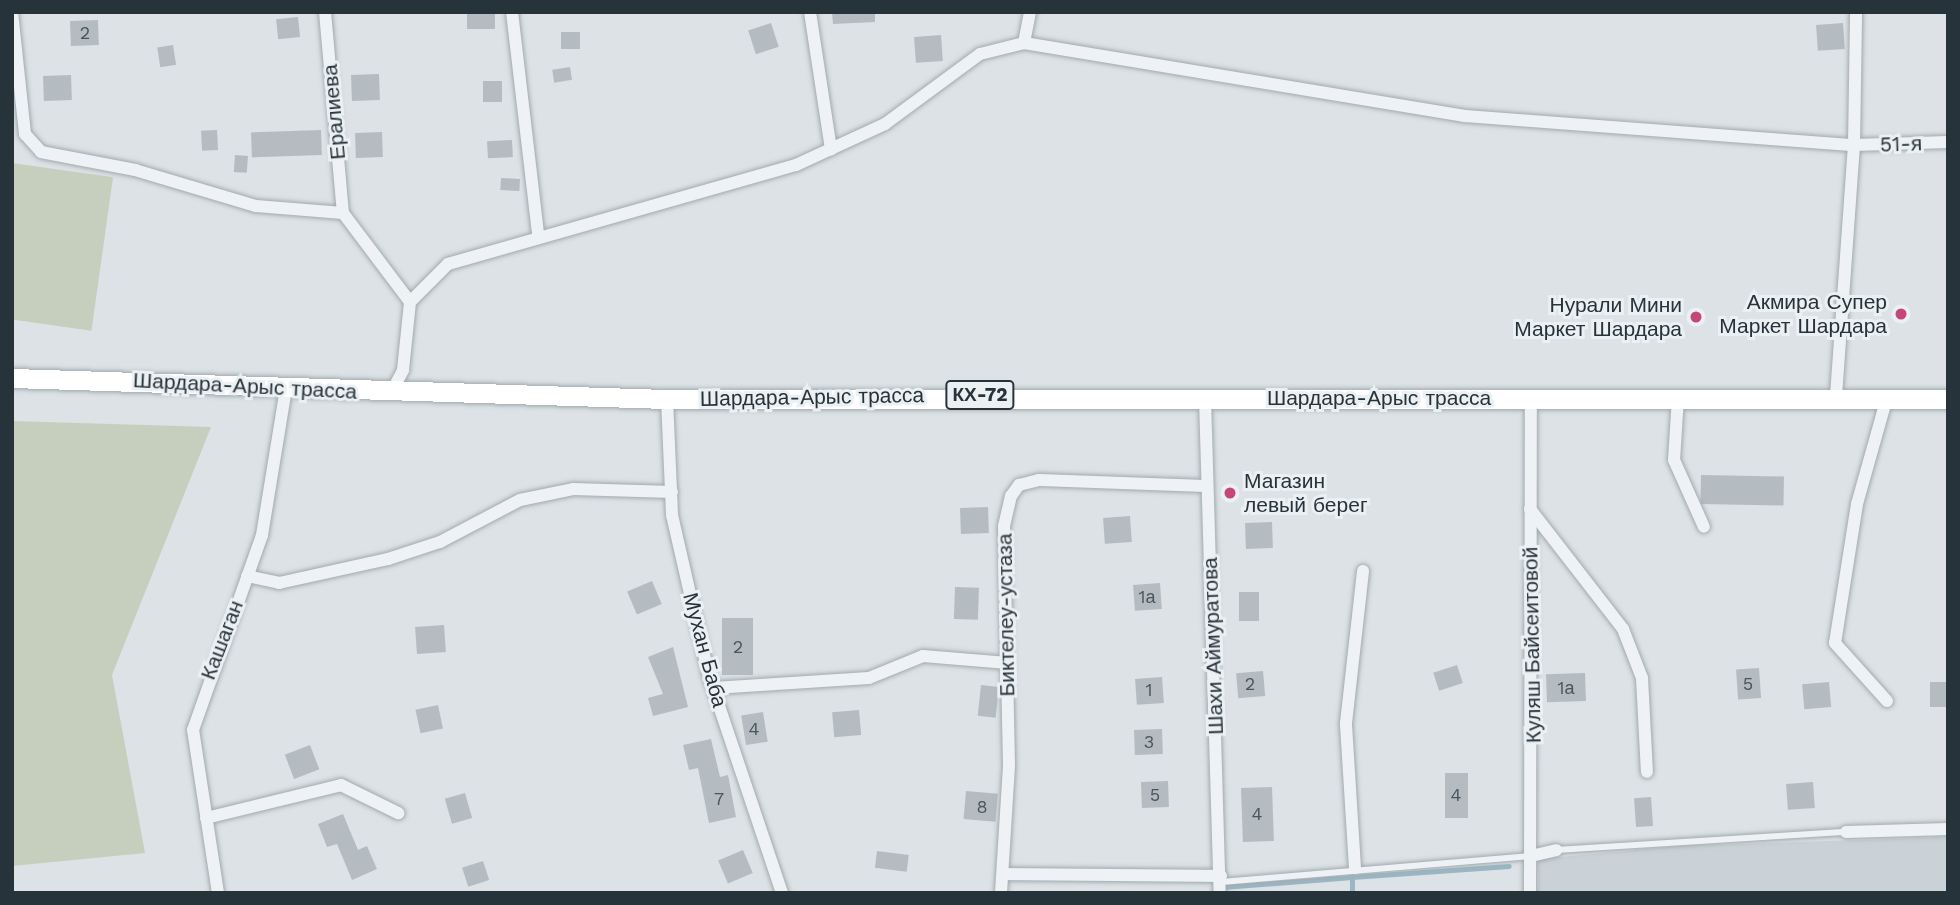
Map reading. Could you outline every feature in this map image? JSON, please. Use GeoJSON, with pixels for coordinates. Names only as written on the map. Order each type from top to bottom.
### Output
{"type":"FeatureCollection","features":[{"type":"Feature","properties":{"kind":"main road","name":"Шардара-Арыс трасса"},"geometry":{"type":"LineString","coordinates":[[12,378],[391,393],[667,398],[1836,396],[1948,399]]}},
{"type":"Feature","properties":{"kind":"street"},"geometry":{"type":"LineString","coordinates":[[12,12],[25,134],[41,152],[135,170],[256,206],[343,213],[410,302]]}},
{"type":"Feature","properties":{"kind":"street","name":"Ералиева"},"geometry":{"type":"LineString","coordinates":[[325,12],[343,213]]}},
{"type":"Feature","properties":{"kind":"street"},"geometry":{"type":"LineString","coordinates":[[512,12],[538,235]]}},
{"type":"Feature","properties":{"kind":"street"},"geometry":{"type":"LineString","coordinates":[[810,12],[831,149]]}},
{"type":"Feature","properties":{"kind":"street"},"geometry":{"type":"LineString","coordinates":[[391,393],[404,370],[410,302],[448,264],[538,235],[796,165],[885,124],[980,54],[1024,43],[1030,12]]}},
{"type":"Feature","properties":{"kind":"street"},"geometry":{"type":"LineString","coordinates":[[1836,396],[1854,145],[1856,12]]}},
{"type":"Feature","properties":{"kind":"street","name":"51-я"},"geometry":{"type":"LineString","coordinates":[[1024,43],[1465,116],[1854,145],[1948,142]]}},
{"type":"Feature","properties":{"kind":"street","name":"Кашаган"},"geometry":{"type":"LineString","coordinates":[[218,893],[193,730],[262,535],[286,389]]}},
{"type":"Feature","properties":{"kind":"street"},"geometry":{"type":"LineString","coordinates":[[1678,397],[1674,460],[1704,527]]}},
{"type":"Feature","properties":{"kind":"street"},"geometry":{"type":"LineString","coordinates":[[1887,397],[1857,504],[1835,643],[1887,701]]}},
{"type":"Feature","properties":{"kind":"street","name":"Мухан Баба"},"geometry":{"type":"LineString","coordinates":[[667,398],[672,492],[714,688],[782,893]]}},
{"type":"Feature","properties":{"kind":"street","name":"Шахи Аймуратова"},"geometry":{"type":"LineString","coordinates":[[1205,398],[1220,884]]}},
{"type":"Feature","properties":{"kind":"street","name":"Куляш Байсеитовой"},"geometry":{"type":"LineString","coordinates":[[1530,893],[1531,398]]}},
{"type":"Feature","properties":{"kind":"street","name":"Биктелеу-устаза"},"geometry":{"type":"LineString","coordinates":[[1002,893],[1006,874],[1008,663],[1004,526],[1019,485],[1039,480],[1206,486]]}},
{"type":"Feature","properties":{"kind":"street"},"geometry":{"type":"LineString","coordinates":[[247,576],[279,583],[388,559],[440,542],[520,500],[573,489],[672,492]]}},
{"type":"Feature","properties":{"kind":"street"},"geometry":{"type":"LineString","coordinates":[[1530,509],[1623,629],[1642,678],[1647,772]]}},
{"type":"Feature","properties":{"kind":"street"},"geometry":{"type":"LineString","coordinates":[[1355,868],[1346,723],[1363,571]]}},
{"type":"Feature","properties":{"kind":"street"},"geometry":{"type":"LineString","coordinates":[[714,688],[869,678],[923,656],[1008,663]]}},
{"type":"Feature","properties":{"kind":"street"},"geometry":{"type":"LineString","coordinates":[[206,818],[341,785],[398,813]]}},
{"type":"Feature","properties":{"kind":"street"},"geometry":{"type":"LineString","coordinates":[[1846,832],[1948,829]]}},
{"type":"Feature","properties":{"kind":"street"},"geometry":{"type":"LineString","coordinates":[[1531,856],[1556,850]]}},
{"type":"Feature","properties":{"kind":"street"},"geometry":{"type":"LineString","coordinates":[[1006,874],[1220,884]]}},
{"type":"Feature","properties":{"kind":"lane"},"geometry":{"type":"LineString","coordinates":[[1556,850],[1846,832]]}},
{"type":"Feature","properties":{"kind":"lane"},"geometry":{"type":"LineString","coordinates":[[1220,884],[1355,868],[1531,856]]}},
{"type":"Feature","properties":{"kind":"shaded area"},"geometry":{"type":"Polygon","coordinates":[[[1948,837],[1948,893],[1538,893],[1538,859],[1681,846],[1948,837]]]}},
{"type":"Feature","properties":{"kind":"green space"},"geometry":{"type":"Polygon","coordinates":[[[12,163],[113,177],[91,331],[12,320],[12,163]]]}},
{"type":"Feature","properties":{"kind":"green space"},"geometry":{"type":"Polygon","coordinates":[[[12,421],[211,427],[112,675],[145,853],[12,866],[12,421]]]}},
{"type":"Feature","properties":{"kind":"building"},"geometry":{"type":"Polygon","coordinates":[[[467,12],[495,12],[495,29],[467,29],[467,12]]]}},
{"type":"Feature","properties":{"kind":"building"},"geometry":{"type":"Polygon","coordinates":[[[832,12],[875,12],[875,22],[833,24],[832,12]]]}},
{"type":"Feature","properties":{"kind":"building"},"geometry":{"type":"Polygon","coordinates":[[[298,17],[300,37],[278,39],[276,19],[298,17]]]}},
{"type":"Feature","properties":{"kind":"building"},"geometry":{"type":"Polygon","coordinates":[[[98,20],[99,45],[71,46],[70,21],[98,20]]]}},
{"type":"Feature","properties":{"kind":"building"},"geometry":{"type":"Polygon","coordinates":[[[771,23],[779,47],[756,54],[748,30],[771,23]]]}},
{"type":"Feature","properties":{"kind":"building"},"geometry":{"type":"Polygon","coordinates":[[[1843,23],[1845,49],[1818,51],[1816,25],[1843,23]]]}},
{"type":"Feature","properties":{"kind":"building"},"geometry":{"type":"Polygon","coordinates":[[[561,32],[580,32],[580,49],[561,49],[561,32]]]}},
{"type":"Feature","properties":{"kind":"building"},"geometry":{"type":"Polygon","coordinates":[[[941,35],[943,61],[916,63],[914,37],[941,35]]]}},
{"type":"Feature","properties":{"kind":"building"},"geometry":{"type":"Polygon","coordinates":[[[173,45],[176,65],[160,67],[157,48],[173,45]]]}},
{"type":"Feature","properties":{"kind":"building"},"geometry":{"type":"Polygon","coordinates":[[[570,67],[572,80],[554,83],[552,70],[570,67]]]}},
{"type":"Feature","properties":{"kind":"building"},"geometry":{"type":"Polygon","coordinates":[[[379,74],[380,100],[352,101],[351,75],[379,74]]]}},
{"type":"Feature","properties":{"kind":"building"},"geometry":{"type":"Polygon","coordinates":[[[71,75],[72,100],[44,101],[43,76],[71,75]]]}},
{"type":"Feature","properties":{"kind":"building"},"geometry":{"type":"Polygon","coordinates":[[[483,81],[502,81],[502,102],[483,102],[483,81]]]}},
{"type":"Feature","properties":{"kind":"building"},"geometry":{"type":"Polygon","coordinates":[[[217,130],[218,150],[202,151],[201,131],[217,130]]]}},
{"type":"Feature","properties":{"kind":"building"},"geometry":{"type":"Polygon","coordinates":[[[321,130],[322,155],[252,157],[251,132],[321,130]]]}},
{"type":"Feature","properties":{"kind":"building"},"geometry":{"type":"Polygon","coordinates":[[[382,132],[383,157],[356,158],[355,133],[382,132]]]}},
{"type":"Feature","properties":{"kind":"building"},"geometry":{"type":"Polygon","coordinates":[[[512,140],[513,157],[488,158],[487,141],[512,140]]]}},
{"type":"Feature","properties":{"kind":"building"},"geometry":{"type":"Polygon","coordinates":[[[235,155],[248,156],[247,173],[234,172],[235,155]]]}},
{"type":"Feature","properties":{"kind":"building"},"geometry":{"type":"Polygon","coordinates":[[[501,178],[520,179],[519,191],[500,190],[501,178]]]}},
{"type":"Feature","properties":{"kind":"building"},"geometry":{"type":"Polygon","coordinates":[[[1701,475],[1784,476],[1783,505],[1700,504],[1701,475]]]}},
{"type":"Feature","properties":{"kind":"building"},"geometry":{"type":"Polygon","coordinates":[[[988,507],[989,533],[961,534],[960,508],[988,507]]]}},
{"type":"Feature","properties":{"kind":"building"},"geometry":{"type":"Polygon","coordinates":[[[1130,516],[1132,542],[1105,544],[1103,518],[1130,516]]]}},
{"type":"Feature","properties":{"kind":"building"},"geometry":{"type":"Polygon","coordinates":[[[1272,522],[1273,548],[1246,549],[1245,523],[1272,522]]]}},
{"type":"Feature","properties":{"kind":"building"},"geometry":{"type":"Polygon","coordinates":[[[652,581],[662,604],[637,615],[627,592],[652,581]]]}},
{"type":"Feature","properties":{"kind":"building"},"geometry":{"type":"Polygon","coordinates":[[[1160,583],[1162,609],[1135,611],[1133,585],[1160,583]]]}},
{"type":"Feature","properties":{"kind":"building"},"geometry":{"type":"Polygon","coordinates":[[[955,587],[979,588],[978,620],[954,619],[955,587]]]}},
{"type":"Feature","properties":{"kind":"building"},"geometry":{"type":"Polygon","coordinates":[[[1239,592],[1259,592],[1259,621],[1239,621],[1239,592]]]}},
{"type":"Feature","properties":{"kind":"building"},"geometry":{"type":"Polygon","coordinates":[[[722,618],[753,618],[753,675],[722,675],[722,618]]]}},
{"type":"Feature","properties":{"kind":"building"},"geometry":{"type":"Polygon","coordinates":[[[444,625],[446,652],[417,654],[415,627],[444,625]]]}},
{"type":"Feature","properties":{"kind":"building"},"geometry":{"type":"Polygon","coordinates":[[[673,647],[688,707],[653,716],[648,698],[663,694],[648,657],[673,647]]]}},
{"type":"Feature","properties":{"kind":"building"},"geometry":{"type":"Polygon","coordinates":[[[1457,665],[1463,683],[1439,691],[1433,673],[1457,665]]]}},
{"type":"Feature","properties":{"kind":"building"},"geometry":{"type":"Polygon","coordinates":[[[1759,668],[1761,698],[1738,700],[1736,670],[1759,668]]]}},
{"type":"Feature","properties":{"kind":"building"},"geometry":{"type":"Polygon","coordinates":[[[1263,671],[1265,696],[1238,698],[1236,673],[1263,671]]]}},
{"type":"Feature","properties":{"kind":"building"},"geometry":{"type":"Polygon","coordinates":[[[1585,673],[1586,701],[1547,702],[1546,674],[1585,673]]]}},
{"type":"Feature","properties":{"kind":"building"},"geometry":{"type":"Polygon","coordinates":[[[1162,677],[1164,703],[1137,705],[1135,679],[1162,677]]]}},
{"type":"Feature","properties":{"kind":"building"},"geometry":{"type":"Polygon","coordinates":[[[1829,682],[1831,707],[1804,709],[1802,684],[1829,682]]]}},
{"type":"Feature","properties":{"kind":"building"},"geometry":{"type":"Polygon","coordinates":[[[1930,682],[1948,682],[1948,707],[1930,707],[1930,682]]]}},
{"type":"Feature","properties":{"kind":"building"},"geometry":{"type":"Polygon","coordinates":[[[981,685],[999,687],[996,718],[978,716],[981,685]]]}},
{"type":"Feature","properties":{"kind":"building"},"geometry":{"type":"Polygon","coordinates":[[[438,705],[443,728],[420,733],[416,710],[438,705]]]}},
{"type":"Feature","properties":{"kind":"building"},"geometry":{"type":"Polygon","coordinates":[[[859,710],[861,735],[834,737],[832,712],[859,710]]]}},
{"type":"Feature","properties":{"kind":"building"},"geometry":{"type":"Polygon","coordinates":[[[763,712],[768,742],[746,745],[741,715],[763,712]]]}},
{"type":"Feature","properties":{"kind":"building"},"geometry":{"type":"Polygon","coordinates":[[[1162,729],[1163,754],[1135,755],[1134,730],[1162,729]]]}},
{"type":"Feature","properties":{"kind":"building"},"geometry":{"type":"Polygon","coordinates":[[[711,739],[720,777],[728,775],[736,817],[709,823],[698,768],[689,770],[683,745],[711,739]]]}},
{"type":"Feature","properties":{"kind":"building"},"geometry":{"type":"Polygon","coordinates":[[[310,745],[319,769],[294,779],[285,755],[310,745]]]}},
{"type":"Feature","properties":{"kind":"building"},"geometry":{"type":"Polygon","coordinates":[[[1445,773],[1468,773],[1468,818],[1445,818],[1445,773]]]}},
{"type":"Feature","properties":{"kind":"building"},"geometry":{"type":"Polygon","coordinates":[[[1168,781],[1169,807],[1142,808],[1141,782],[1168,781]]]}},
{"type":"Feature","properties":{"kind":"building"},"geometry":{"type":"Polygon","coordinates":[[[1813,782],[1815,808],[1788,810],[1786,784],[1813,782]]]}},
{"type":"Feature","properties":{"kind":"building"},"geometry":{"type":"Polygon","coordinates":[[[1272,787],[1274,841],[1243,842],[1241,788],[1272,787]]]}},
{"type":"Feature","properties":{"kind":"building"},"geometry":{"type":"Polygon","coordinates":[[[966,791],[998,794],[995,822],[964,819],[966,791]]]}},
{"type":"Feature","properties":{"kind":"building"},"geometry":{"type":"Polygon","coordinates":[[[465,793],[472,818],[452,824],[445,799],[465,793]]]}},
{"type":"Feature","properties":{"kind":"building"},"geometry":{"type":"Polygon","coordinates":[[[1651,797],[1653,826],[1636,827],[1634,798],[1651,797]]]}},
{"type":"Feature","properties":{"kind":"building"},"geometry":{"type":"Polygon","coordinates":[[[343,814],[358,850],[367,846],[377,869],[352,880],[337,844],[327,847],[318,824],[343,814]]]}},
{"type":"Feature","properties":{"kind":"building"},"geometry":{"type":"Polygon","coordinates":[[[743,850],[753,873],[728,884],[718,861],[743,850]]]}},
{"type":"Feature","properties":{"kind":"building"},"geometry":{"type":"Polygon","coordinates":[[[877,851],[909,855],[907,872],[875,868],[877,851]]]}},
{"type":"Feature","properties":{"kind":"building"},"geometry":{"type":"Polygon","coordinates":[[[483,861],[489,880],[468,887],[462,868],[483,861]]]}},
{"type":"Feature","properties":{"kind":"waterway"},"geometry":{"type":"LineString","coordinates":[[1352,893],[1352,877],[1509,866]]}},
{"type":"Feature","properties":{"kind":"waterway"},"geometry":{"type":"LineString","coordinates":[[1223,887],[1352,877]]}},
{"type":"Feature","properties":{"kind":"place","name":"Акмира Супер Маркет Шардара"},"geometry":{"type":"Point","coordinates":[1901,314]}},
{"type":"Feature","properties":{"kind":"place","name":"Нурали Мини Маркет Шардара"},"geometry":{"type":"Point","coordinates":[1696,317]}},
{"type":"Feature","properties":{"kind":"place","name":"Магазин левый берег"},"geometry":{"type":"Point","coordinates":[1230,493]}}]}
